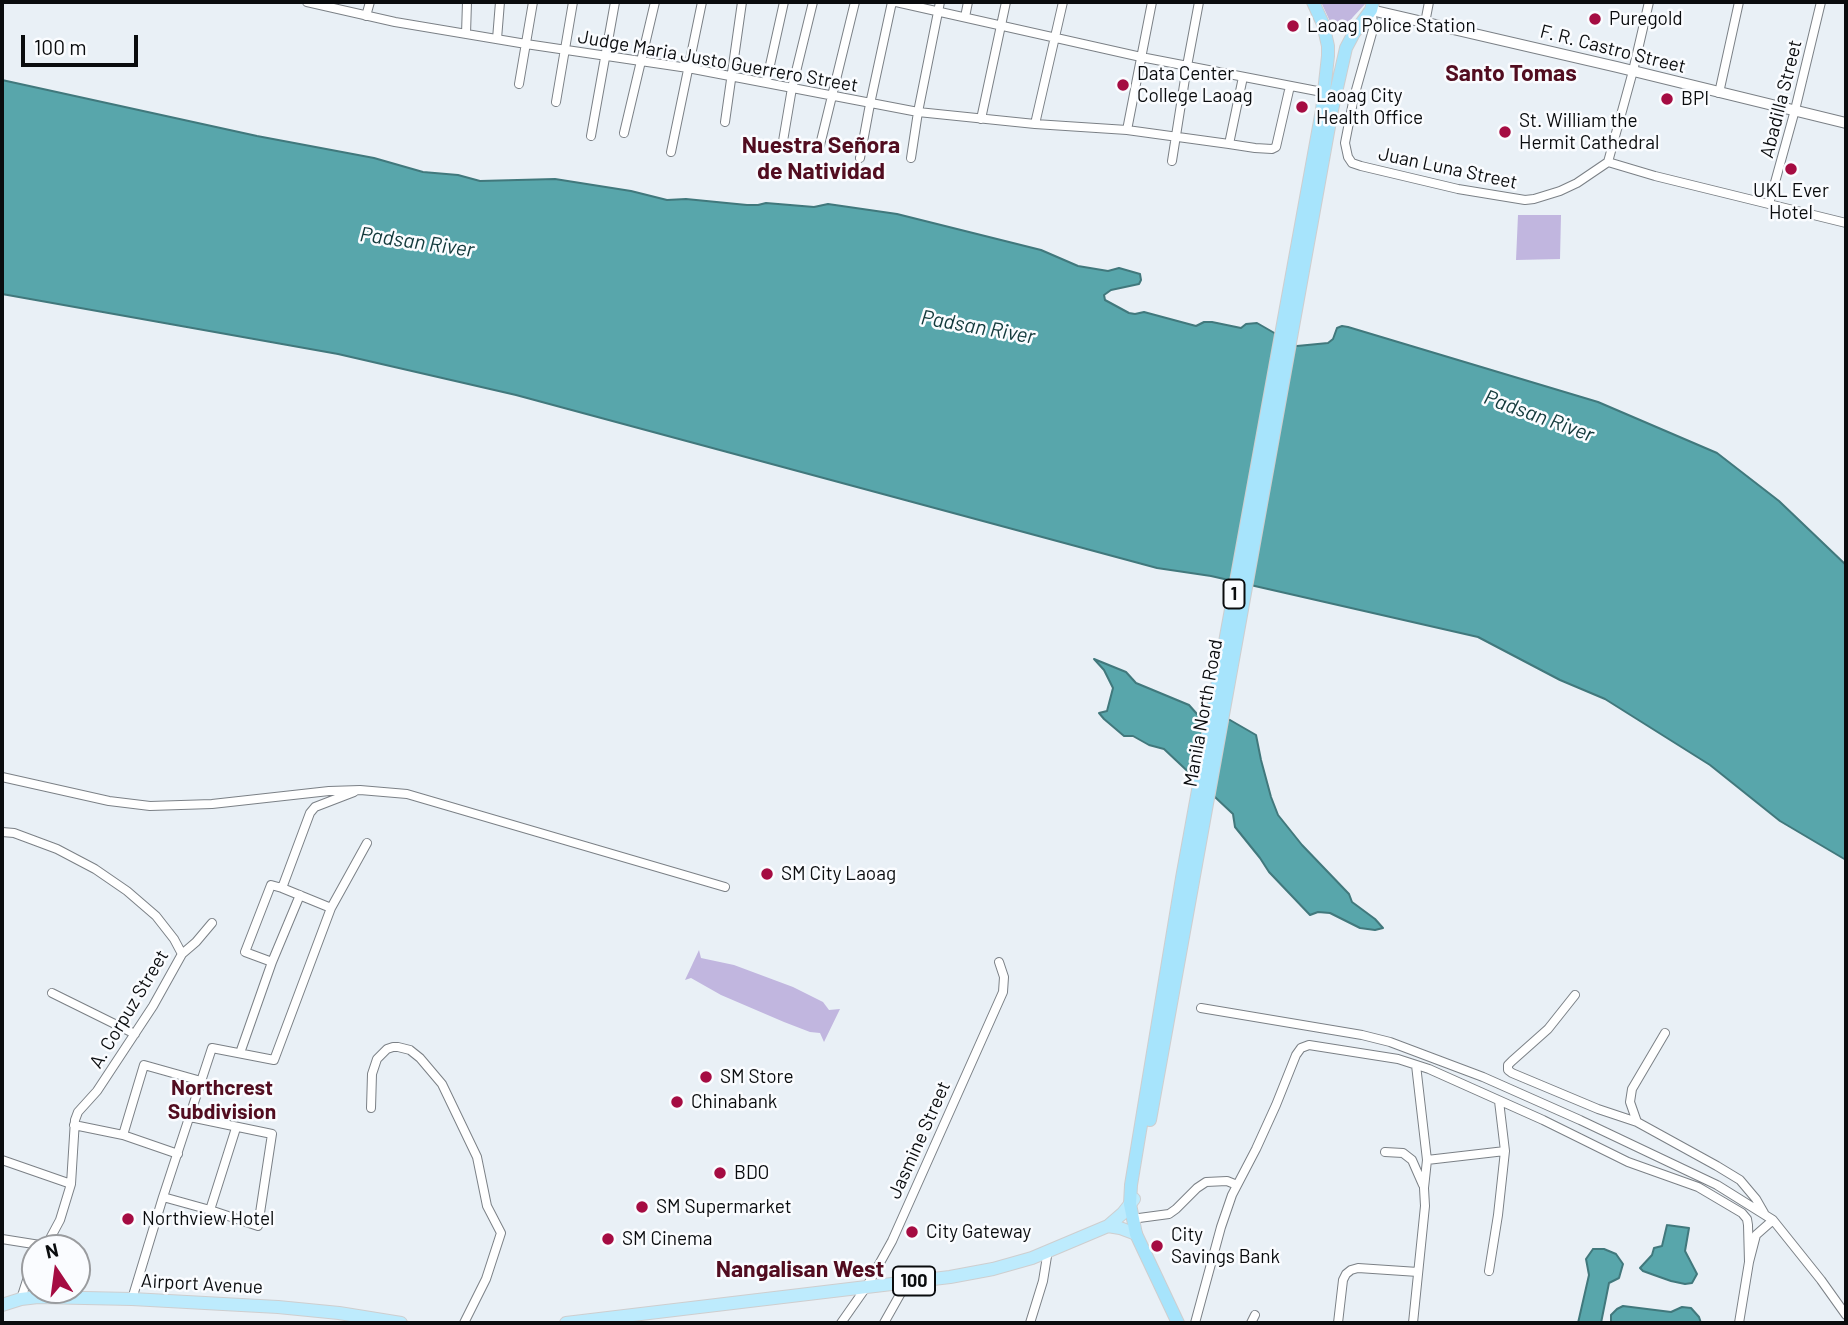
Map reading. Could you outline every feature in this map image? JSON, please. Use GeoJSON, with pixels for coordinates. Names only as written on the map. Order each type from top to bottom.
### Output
{"type":"FeatureCollection","features":[{"type":"Feature","properties":{"kind":"highway","name":"Manila North Road"},"geometry":{"type":"LineString","coordinates":[[1313,2],[1323,24],[1328,56],[1317,163]]}},
{"type":"Feature","properties":{"kind":"highway","name":"Manila North Road"},"geometry":{"type":"LineString","coordinates":[[1178,1323],[1138,1231],[1132,1195],[1317,163],[1344,55],[1354,33],[1372,6]]}},
{"type":"Feature","properties":{"kind":"main road","name":"F. R. Castro Street"},"geometry":{"type":"LineString","coordinates":[[1372,6],[1425,23],[1846,123]]}},
{"type":"Feature","properties":{"kind":"main road","name":"100"},"geometry":{"type":"LineString","coordinates":[[1071,1240],[1109,1223],[1132,1195]]}},
{"type":"Feature","properties":{"kind":"main road","name":"100"},"geometry":{"type":"LineString","coordinates":[[566,1323],[950,1277],[993,1269],[1032,1258],[1109,1223],[1124,1199],[1132,1195]]}},
{"type":"Feature","properties":{"kind":"main road"},"geometry":{"type":"LineString","coordinates":[[1109,1223],[1138,1231]]}},
{"type":"Feature","properties":{"kind":"main road","name":"Airport Avenue"},"geometry":{"type":"LineString","coordinates":[[91,1298],[278,1307],[401,1323]]}},
{"type":"Feature","properties":{"kind":"main road","name":"Airport Avenue"},"geometry":{"type":"LineString","coordinates":[[2,1305],[21,1299]]}},
{"type":"Feature","properties":{"kind":"street","name":"Judge Maria Justo Guerrero Street"},"geometry":{"type":"LineString","coordinates":[[307,2],[366,16],[526,44],[688,68],[870,104],[981,119],[1176,135],[1229,144]]}},
{"type":"Feature","properties":{"kind":"street"},"geometry":{"type":"LineString","coordinates":[[366,16],[370,2]]}},
{"type":"Feature","properties":{"kind":"street"},"geometry":{"type":"LineString","coordinates":[[466,34],[467,2]]}},
{"type":"Feature","properties":{"kind":"street"},"geometry":{"type":"LineString","coordinates":[[497,39],[500,2]]}},
{"type":"Feature","properties":{"kind":"street"},"geometry":{"type":"LineString","coordinates":[[519,84],[533,2]]}},
{"type":"Feature","properties":{"kind":"street"},"geometry":{"type":"LineString","coordinates":[[556,102],[573,2]]}},
{"type":"Feature","properties":{"kind":"street"},"geometry":{"type":"LineString","coordinates":[[591,136],[615,2]]}},
{"type":"Feature","properties":{"kind":"street"},"geometry":{"type":"LineString","coordinates":[[624,133],[655,2]]}},
{"type":"Feature","properties":{"kind":"street"},"geometry":{"type":"LineString","coordinates":[[671,152],[702,2]]}},
{"type":"Feature","properties":{"kind":"street"},"geometry":{"type":"LineString","coordinates":[[725,122],[743,2]]}},
{"type":"Feature","properties":{"kind":"street"},"geometry":{"type":"LineString","coordinates":[[766,83],[784,2]]}},
{"type":"Feature","properties":{"kind":"street"},"geometry":{"type":"LineString","coordinates":[[782,147],[792,88],[813,2]]}},
{"type":"Feature","properties":{"kind":"street"},"geometry":{"type":"LineString","coordinates":[[820,145],[855,2]]}},
{"type":"Feature","properties":{"kind":"street"},"geometry":{"type":"LineString","coordinates":[[860,158],[894,2],[939,6],[965,17],[1001,26],[1140,57],[1317,91]]}},
{"type":"Feature","properties":{"kind":"street"},"geometry":{"type":"LineString","coordinates":[[965,17],[968,2]]}},
{"type":"Feature","properties":{"kind":"street"},"geometry":{"type":"LineString","coordinates":[[981,119],[1006,2]]}},
{"type":"Feature","properties":{"kind":"street"},"geometry":{"type":"LineString","coordinates":[[1035,124],[1063,2]]}},
{"type":"Feature","properties":{"kind":"street"},"geometry":{"type":"LineString","coordinates":[[1126,130],[1152,2]]}},
{"type":"Feature","properties":{"kind":"street"},"geometry":{"type":"LineString","coordinates":[[1172,161],[1199,2]]}},
{"type":"Feature","properties":{"kind":"street"},"geometry":{"type":"LineString","coordinates":[[1425,23],[1429,2]]}},
{"type":"Feature","properties":{"kind":"street"},"geometry":{"type":"LineString","coordinates":[[1649,2],[1608,162],[1844,223],[1846,211]]}},
{"type":"Feature","properties":{"kind":"street"},"geometry":{"type":"LineString","coordinates":[[1719,93],[1740,2]]}},
{"type":"Feature","properties":{"kind":"street","name":"Abadilla Street"},"geometry":{"type":"LineString","coordinates":[[1769,204],[1821,2]]}},
{"type":"Feature","properties":{"kind":"street"},"geometry":{"type":"LineString","coordinates":[[911,158],[939,6]]}},
{"type":"Feature","properties":{"kind":"street","name":"Juan Luna Street"},"geometry":{"type":"LineString","coordinates":[[1372,6],[1374,26],[1354,97],[1345,147],[1350,160],[1361,166],[1525,200],[1560,191],[1608,162]]}},
{"type":"Feature","properties":{"kind":"street"},"geometry":{"type":"LineString","coordinates":[[1243,77],[1229,144],[1255,148],[1276,147],[1290,86]]}},
{"type":"Feature","properties":{"kind":"street"},"geometry":{"type":"LineString","coordinates":[[1337,94],[1354,97]]}},
{"type":"Feature","properties":{"kind":"street"},"geometry":{"type":"LineString","coordinates":[[2,777],[109,801],[150,806],[212,804],[329,791],[360,790],[407,794],[725,887]]}},
{"type":"Feature","properties":{"kind":"street"},"geometry":{"type":"LineString","coordinates":[[282,888],[310,813],[315,807],[360,790]]}},
{"type":"Feature","properties":{"kind":"street","name":"A. Corpuz Street"},"geometry":{"type":"LineString","coordinates":[[2,832],[14,833],[57,849],[95,869],[127,891],[156,916],[182,954],[135,1034],[97,1091],[78,1112],[74,1125],[71,1185],[61,1220],[53,1234]]}},
{"type":"Feature","properties":{"kind":"street"},"geometry":{"type":"LineString","coordinates":[[132,1299],[212,1048],[274,1060],[331,908],[367,843]]}},
{"type":"Feature","properties":{"kind":"street"},"geometry":{"type":"LineString","coordinates":[[272,962],[245,951],[271,885],[331,908]]}},
{"type":"Feature","properties":{"kind":"street"},"geometry":{"type":"LineString","coordinates":[[240,1053],[272,962],[300,895]]}},
{"type":"Feature","properties":{"kind":"street"},"geometry":{"type":"LineString","coordinates":[[182,954],[212,923]]}},
{"type":"Feature","properties":{"kind":"street","name":"Jasmine Street"},"geometry":{"type":"LineString","coordinates":[[841,1323],[867,1286],[892,1241],[1003,992],[1004,977],[999,962]]}},
{"type":"Feature","properties":{"kind":"street"},"geometry":{"type":"LineString","coordinates":[[52,993],[135,1034]]}},
{"type":"Feature","properties":{"kind":"street"},"geometry":{"type":"LineString","coordinates":[[1575,995],[1548,1029],[1508,1065],[1508,1070],[1598,1109],[1637,1122],[1740,1180],[1846,1315]]}},
{"type":"Feature","properties":{"kind":"street"},"geometry":{"type":"LineString","coordinates":[[1201,1008],[1362,1035],[1402,1046],[1483,1077],[1580,1120],[1717,1185],[1769,1218]]}},
{"type":"Feature","properties":{"kind":"street"},"geometry":{"type":"LineString","coordinates":[[1637,1122],[1630,1102],[1632,1089],[1665,1033]]}},
{"type":"Feature","properties":{"kind":"street"},"geometry":{"type":"LineString","coordinates":[[1195,1323],[1232,1195],[1256,1149],[1296,1055],[1301,1048],[1309,1045],[1398,1059],[1429,1069],[1554,1125],[1628,1162],[1698,1188],[1742,1213],[1747,1219],[1749,1262]]}},
{"type":"Feature","properties":{"kind":"street"},"geometry":{"type":"LineString","coordinates":[[371,1108],[372,1074],[377,1059],[393,1047],[410,1050],[442,1084],[477,1157],[487,1206],[501,1233],[486,1279],[464,1323]]}},
{"type":"Feature","properties":{"kind":"street"},"geometry":{"type":"LineString","coordinates":[[123,1135],[144,1065],[201,1081]]}},
{"type":"Feature","properties":{"kind":"street"},"geometry":{"type":"LineString","coordinates":[[1413,1323],[1427,1160],[1416,1065]]}},
{"type":"Feature","properties":{"kind":"street"},"geometry":{"type":"LineString","coordinates":[[1489,1271],[1505,1151],[1499,1101]]}},
{"type":"Feature","properties":{"kind":"street"},"geometry":{"type":"LineString","coordinates":[[163,1197],[258,1226],[272,1134],[190,1117]]}},
{"type":"Feature","properties":{"kind":"street"},"geometry":{"type":"LineString","coordinates":[[74,1125],[123,1135],[178,1154]]}},
{"type":"Feature","properties":{"kind":"street"},"geometry":{"type":"LineString","coordinates":[[210,1210],[236,1128]]}},
{"type":"Feature","properties":{"kind":"street"},"geometry":{"type":"LineString","coordinates":[[1427,1160],[1505,1151]]}},
{"type":"Feature","properties":{"kind":"street"},"geometry":{"type":"LineString","coordinates":[[1385,1152],[1403,1153],[1412,1160],[1424,1188]]}},
{"type":"Feature","properties":{"kind":"street"},"geometry":{"type":"LineString","coordinates":[[2,1160],[71,1185]]}},
{"type":"Feature","properties":{"kind":"street"},"geometry":{"type":"LineString","coordinates":[[1138,1231],[1176,1209],[1206,1182],[1227,1181],[1237,1185]]}},
{"type":"Feature","properties":{"kind":"street"},"geometry":{"type":"LineString","coordinates":[[1739,1323],[1756,1235],[1769,1218]]}},
{"type":"Feature","properties":{"kind":"street"},"geometry":{"type":"LineString","coordinates":[[2,1239],[21,1242]]}},
{"type":"Feature","properties":{"kind":"street"},"geometry":{"type":"LineString","coordinates":[[1030,1323],[1043,1281],[1048,1250]]}},
{"type":"Feature","properties":{"kind":"street"},"geometry":{"type":"LineString","coordinates":[[1338,1323],[1343,1280],[1351,1270],[1358,1268],[1418,1272]]}},
{"type":"Feature","properties":{"kind":"street"},"geometry":{"type":"LineString","coordinates":[[884,1323],[905,1282]]}},
{"type":"Feature","properties":{"kind":"shaded area"},"geometry":{"type":"Polygon","coordinates":[[[1321,2],[1367,2],[1341,32],[1335,32],[1321,2]]]}},
{"type":"Feature","properties":{"kind":"shaded area"},"geometry":{"type":"Polygon","coordinates":[[[1518,215],[1561,215],[1560,259],[1516,260],[1518,215]]]}},
{"type":"Feature","properties":{"kind":"shaded area"},"geometry":{"type":"Polygon","coordinates":[[[699,950],[701,958],[734,965],[793,987],[823,1002],[829,1010],[840,1009],[824,1042],[820,1033],[784,1022],[721,995],[691,978],[685,980],[699,950]]]}},
{"type":"Feature","properties":{"kind":"water","name":"Padsan River"},"geometry":{"type":"Polygon","coordinates":[[[2,80],[257,136],[374,158],[423,172],[458,175],[480,181],[555,179],[631,191],[667,200],[814,207],[828,204],[897,214],[1041,250],[1078,266],[1108,271],[1119,268],[1140,274],[1139,284],[1111,290],[1104,295],[1105,300],[1129,313],[1144,312],[1196,326],[1212,322],[1241,328],[1246,324],[1257,323],[1297,346],[1328,343],[1333,339],[1337,328],[1348,327],[1598,402],[1717,453],[1779,501],[1846,565],[1846,860],[1780,821],[1710,765],[1605,699],[1560,680],[1478,637],[1211,576],[1157,568],[516,395],[338,354],[2,294],[2,80]]]}},
{"type":"Feature","properties":{"kind":"water"},"geometry":{"type":"Polygon","coordinates":[[[1094,659],[1126,672],[1136,683],[1189,705],[1197,714],[1230,720],[1256,735],[1278,815],[1302,845],[1349,894],[1352,902],[1383,928],[1360,928],[1330,913],[1318,912],[1310,915],[1269,872],[1235,827],[1233,814],[1164,749],[1149,745],[1133,736],[1124,736],[1104,719],[1099,713],[1107,711],[1113,688],[1104,670],[1094,659]]]}},
{"type":"Feature","properties":{"kind":"water"},"geometry":{"type":"Polygon","coordinates":[[[1667,1225],[1689,1228],[1685,1251],[1697,1274],[1692,1283],[1671,1281],[1640,1268],[1652,1255],[1654,1248],[1662,1246],[1667,1225]]]}},
{"type":"Feature","properties":{"kind":"water"},"geometry":{"type":"Polygon","coordinates":[[[1593,1249],[1604,1249],[1616,1254],[1623,1264],[1619,1278],[1609,1283],[1601,1323],[1578,1323],[1589,1275],[1586,1259],[1593,1249]]]}},
{"type":"Feature","properties":{"kind":"water"},"geometry":{"type":"Polygon","coordinates":[[[1623,1306],[1671,1312],[1682,1307],[1691,1308],[1701,1323],[1611,1323],[1611,1315],[1623,1306]]]}},
{"type":"Feature","properties":{"kind":"place","name":"Puregold"},"geometry":{"type":"Point","coordinates":[1595,19]}},
{"type":"Feature","properties":{"kind":"place","name":"Laoag Police Station"},"geometry":{"type":"Point","coordinates":[1293,26]}},
{"type":"Feature","properties":{"kind":"place","name":"Data Center College Laoag"},"geometry":{"type":"Point","coordinates":[1123,85]}},
{"type":"Feature","properties":{"kind":"place","name":"BPI"},"geometry":{"type":"Point","coordinates":[1667,99]}},
{"type":"Feature","properties":{"kind":"place","name":"Laoag City Health Office"},"geometry":{"type":"Point","coordinates":[1302,107]}},
{"type":"Feature","properties":{"kind":"place","name":"St. William the Hermit Cathedral"},"geometry":{"type":"Point","coordinates":[1505,132]}},
{"type":"Feature","properties":{"kind":"place","name":"UKL Ever Hotel"},"geometry":{"type":"Point","coordinates":[1791,169]}},
{"type":"Feature","properties":{"kind":"place","name":"SM City Laoag"},"geometry":{"type":"Point","coordinates":[767,874]}},
{"type":"Feature","properties":{"kind":"place","name":"SM Store"},"geometry":{"type":"Point","coordinates":[706,1077]}},
{"type":"Feature","properties":{"kind":"place","name":"Chinabank"},"geometry":{"type":"Point","coordinates":[677,1102]}},
{"type":"Feature","properties":{"kind":"place","name":"BDO"},"geometry":{"type":"Point","coordinates":[720,1173]}},
{"type":"Feature","properties":{"kind":"place","name":"SM Supermarket"},"geometry":{"type":"Point","coordinates":[642,1207]}},
{"type":"Feature","properties":{"kind":"place","name":"Northview Hotel"},"geometry":{"type":"Point","coordinates":[128,1219]}},
{"type":"Feature","properties":{"kind":"place","name":"City Gateway"},"geometry":{"type":"Point","coordinates":[912,1232]}},
{"type":"Feature","properties":{"kind":"place","name":"SM Cinema"},"geometry":{"type":"Point","coordinates":[608,1239]}},
{"type":"Feature","properties":{"kind":"place","name":"City Savings Bank"},"geometry":{"type":"Point","coordinates":[1157,1246]}},
{"type":"Feature","properties":{"kind":"district","name":"Santo Tomas"},"geometry":{"type":"Point","coordinates":[1511,73]}},
{"type":"Feature","properties":{"kind":"district","name":"Nuestra Señora de Natividad"},"geometry":{"type":"Point","coordinates":[821,158]}},
{"type":"Feature","properties":{"kind":"district","name":"Northcrest Subdivision"},"geometry":{"type":"Point","coordinates":[222,1100]}},
{"type":"Feature","properties":{"kind":"district","name":"Nangalisan West"},"geometry":{"type":"Point","coordinates":[800,1269]}}]}
